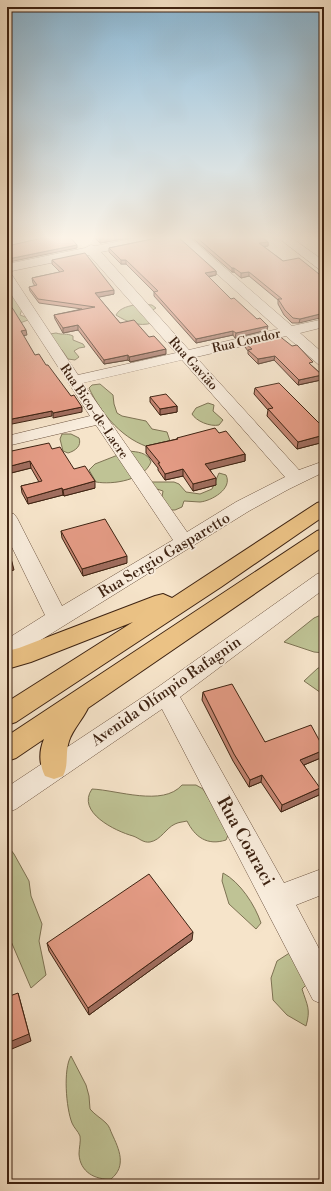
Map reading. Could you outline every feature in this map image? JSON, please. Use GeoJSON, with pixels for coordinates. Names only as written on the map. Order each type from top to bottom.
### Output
{"type":"FeatureCollection","features":[{"type":"Feature","properties":{"kind":"highway"},"geometry":{"type":"LineString","coordinates":[[7,715],[213,582],[324,507]]}},
{"type":"Feature","properties":{"kind":"highway"},"geometry":{"type":"LineString","coordinates":[[7,750],[324,536]]}},
{"type":"Feature","properties":{"kind":"highway"},"geometry":{"type":"LineString","coordinates":[[7,660],[23,656],[213,582]]}},
{"type":"Feature","properties":{"kind":"highway"},"geometry":{"type":"LineString","coordinates":[[54,768],[52,756],[53,748],[61,728],[82,698]]}},
{"type":"Feature","properties":{"kind":"street","name":"Rua Bico-de-Lacre"},"geometry":{"type":"LineString","coordinates":[[16,292],[74,381],[184,542]]}},
{"type":"Feature","properties":{"kind":"street","name":"Rua Gavião"},"geometry":{"type":"LineString","coordinates":[[129,292],[295,477]]}},
{"type":"Feature","properties":{"kind":"street"},"geometry":{"type":"LineString","coordinates":[[244,292],[324,362]]}},
{"type":"Feature","properties":{"kind":"street","name":"Rua Condor"},"geometry":{"type":"LineString","coordinates":[[74,381],[324,323]]}},
{"type":"Feature","properties":{"kind":"street"},"geometry":{"type":"LineString","coordinates":[[7,441],[100,419]]}},
{"type":"Feature","properties":{"kind":"street","name":"Rua Sergio Gasparetto"},"geometry":{"type":"LineString","coordinates":[[7,650],[57,617],[295,477],[324,466]]}},
{"type":"Feature","properties":{"kind":"street"},"geometry":{"type":"LineString","coordinates":[[7,518],[57,617]]}},
{"type":"Feature","properties":{"kind":"street","name":"Avenida Olímpio Rafagnin"},"geometry":{"type":"LineString","coordinates":[[7,801],[166,694],[324,579]]}},
{"type":"Feature","properties":{"kind":"street","name":"Rua Coaraci"},"geometry":{"type":"LineString","coordinates":[[166,694],[278,899],[324,989]]}},
{"type":"Feature","properties":{"kind":"street"},"geometry":{"type":"LineString","coordinates":[[278,899],[324,881]]}},
{"type":"Feature","properties":{"kind":"green space"},"geometry":{"type":"Polygon","coordinates":[[[7,292],[9,292],[22,309],[20,315],[28,318],[28,320],[20,323],[13,309],[8,304],[7,292]]]}},
{"type":"Feature","properties":{"kind":"green space"},"geometry":{"type":"Polygon","coordinates":[[[139,304],[152,305],[156,308],[151,311],[152,323],[133,323],[116,315],[120,310],[139,304]]]}},
{"type":"Feature","properties":{"kind":"green space"},"geometry":{"type":"Polygon","coordinates":[[[56,333],[71,335],[73,336],[73,340],[83,344],[85,347],[74,351],[79,357],[75,360],[68,359],[62,350],[57,348],[50,334],[56,333]]]}},
{"type":"Feature","properties":{"kind":"green space"},"geometry":{"type":"Polygon","coordinates":[[[100,384],[113,395],[117,413],[122,416],[146,421],[152,429],[167,432],[170,441],[152,448],[123,433],[107,417],[89,388],[92,385],[100,384]]]}},
{"type":"Feature","properties":{"kind":"green space"},"geometry":{"type":"Polygon","coordinates":[[[208,403],[214,405],[213,411],[223,420],[219,425],[204,423],[192,414],[196,408],[208,403]]]}},
{"type":"Feature","properties":{"kind":"green space"},"geometry":{"type":"Polygon","coordinates":[[[62,434],[71,434],[79,438],[79,446],[68,453],[63,451],[60,439],[62,434]]]}},
{"type":"Feature","properties":{"kind":"green space"},"geometry":{"type":"Polygon","coordinates":[[[128,451],[145,454],[151,462],[142,473],[119,482],[96,482],[89,470],[95,464],[128,451]]]}},
{"type":"Feature","properties":{"kind":"green space"},"geometry":{"type":"Polygon","coordinates":[[[219,473],[226,475],[227,480],[224,489],[220,493],[205,501],[184,501],[182,507],[175,510],[168,510],[162,497],[163,491],[154,488],[152,482],[174,482],[179,484],[186,492],[200,494],[212,489],[219,473]]]}},
{"type":"Feature","properties":{"kind":"green space"},"geometry":{"type":"Polygon","coordinates":[[[323,614],[324,653],[314,652],[284,642],[314,618],[323,614]]]}},
{"type":"Feature","properties":{"kind":"green space"},"geometry":{"type":"Polygon","coordinates":[[[324,667],[324,695],[304,681],[318,668],[324,667]]]}},
{"type":"Feature","properties":{"kind":"green space"},"geometry":{"type":"Polygon","coordinates":[[[182,785],[196,785],[203,789],[229,833],[226,840],[213,842],[202,839],[194,832],[187,821],[172,826],[154,841],[145,842],[108,825],[93,813],[89,805],[88,797],[92,789],[139,796],[152,796],[174,792],[182,785]]]}},
{"type":"Feature","properties":{"kind":"green space"},"geometry":{"type":"Polygon","coordinates":[[[7,845],[14,854],[29,881],[31,896],[42,924],[39,941],[46,975],[31,988],[7,932],[7,845]]]}},
{"type":"Feature","properties":{"kind":"green space"},"geometry":{"type":"Polygon","coordinates":[[[223,873],[241,888],[251,902],[261,923],[256,929],[229,904],[222,881],[223,873]]]}},
{"type":"Feature","properties":{"kind":"green space"},"geometry":{"type":"Polygon","coordinates":[[[291,952],[306,985],[302,989],[308,1011],[306,1026],[287,1015],[273,1000],[271,978],[277,961],[291,952]]]}},
{"type":"Feature","properties":{"kind":"green space"},"geometry":{"type":"Polygon","coordinates":[[[71,1056],[86,1085],[90,1109],[108,1126],[119,1151],[119,1169],[111,1179],[99,1178],[89,1174],[82,1166],[80,1160],[80,1136],[72,1123],[68,1108],[66,1089],[68,1062],[71,1056]]]}},
{"type":"Feature","properties":{"kind":"building"},"geometry":{"type":"Polygon","coordinates":[[[32,292],[104,292],[95,293],[120,323],[134,320],[149,337],[154,336],[166,349],[129,357],[128,355],[104,360],[78,325],[63,328],[54,315],[95,307],[38,299],[32,292]]]}},
{"type":"Feature","properties":{"kind":"building"},"geometry":{"type":"Polygon","coordinates":[[[154,292],[224,292],[231,299],[234,298],[257,319],[260,318],[268,326],[236,333],[233,331],[196,339],[154,292]]]}},
{"type":"Feature","properties":{"kind":"building"},"geometry":{"type":"Polygon","coordinates":[[[273,292],[324,292],[324,313],[300,319],[293,318],[285,310],[278,299],[282,299],[273,292]]]}},
{"type":"Feature","properties":{"kind":"building"},"geometry":{"type":"Polygon","coordinates":[[[7,302],[26,330],[21,331],[35,355],[39,354],[71,396],[74,395],[82,407],[7,420],[7,302]]]}},
{"type":"Feature","properties":{"kind":"building"},"geometry":{"type":"Polygon","coordinates":[[[278,335],[292,346],[297,345],[313,362],[309,363],[322,375],[299,380],[275,356],[258,359],[248,350],[252,349],[245,343],[278,335]]]}},
{"type":"Feature","properties":{"kind":"building"},"geometry":{"type":"Polygon","coordinates":[[[279,383],[324,428],[324,435],[298,442],[268,409],[273,408],[255,388],[279,383]]]}},
{"type":"Feature","properties":{"kind":"building"},"geometry":{"type":"Polygon","coordinates":[[[166,394],[177,406],[160,409],[150,397],[166,394]]]}},
{"type":"Feature","properties":{"kind":"building"},"geometry":{"type":"Polygon","coordinates":[[[215,428],[219,433],[226,431],[245,454],[205,464],[216,478],[193,484],[183,469],[165,474],[158,463],[160,463],[146,446],[178,439],[177,438],[215,428]]]}},
{"type":"Feature","properties":{"kind":"building"},"geometry":{"type":"Polygon","coordinates":[[[49,443],[52,449],[60,447],[74,469],[85,466],[95,481],[63,490],[62,488],[27,498],[21,486],[42,481],[30,461],[7,467],[7,452],[49,443]]]}},
{"type":"Feature","properties":{"kind":"building"},"geometry":{"type":"Polygon","coordinates":[[[105,519],[127,556],[82,569],[61,531],[105,519]]]}},
{"type":"Feature","properties":{"kind":"building"},"geometry":{"type":"Polygon","coordinates":[[[7,550],[12,562],[7,564],[7,550]]]}},
{"type":"Feature","properties":{"kind":"building"},"geometry":{"type":"Polygon","coordinates":[[[232,684],[265,742],[311,725],[324,750],[300,760],[320,788],[282,805],[262,775],[250,780],[234,754],[203,692],[232,684]]]}},
{"type":"Feature","properties":{"kind":"building"},"geometry":{"type":"Polygon","coordinates":[[[149,874],[193,932],[88,1008],[47,943],[149,874]]]}},
{"type":"Feature","properties":{"kind":"building"},"geometry":{"type":"Polygon","coordinates":[[[18,993],[29,1034],[7,1043],[7,997],[18,993]]]}}]}
